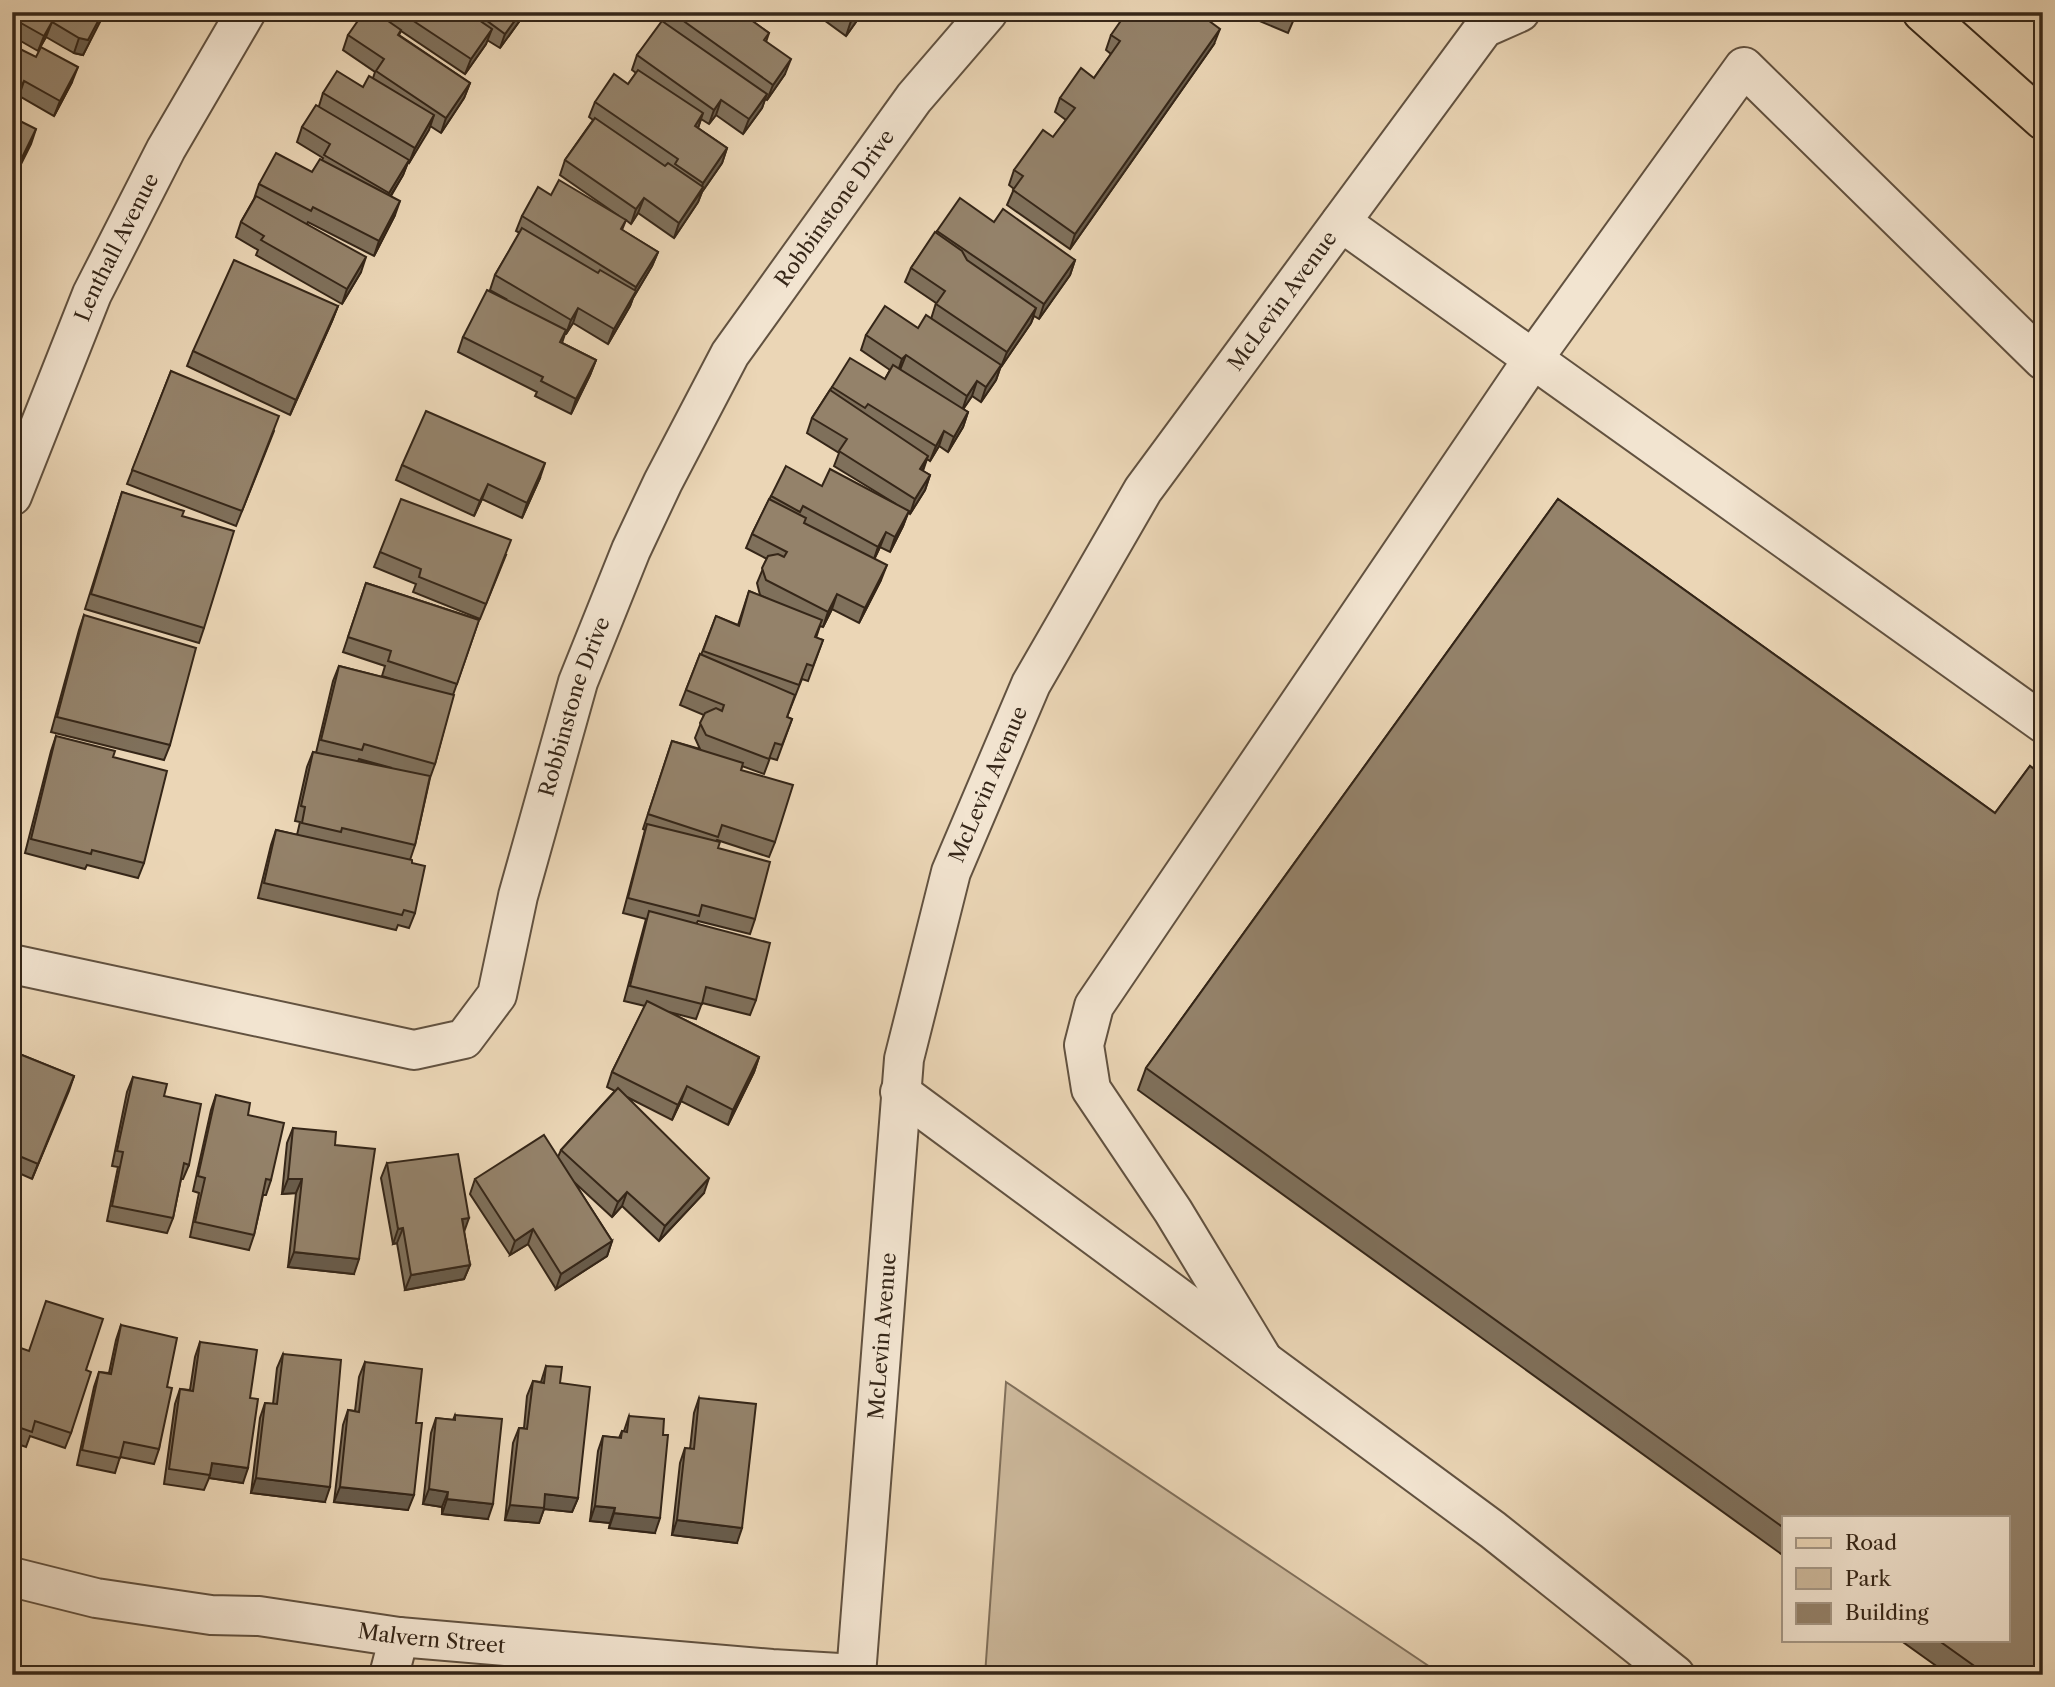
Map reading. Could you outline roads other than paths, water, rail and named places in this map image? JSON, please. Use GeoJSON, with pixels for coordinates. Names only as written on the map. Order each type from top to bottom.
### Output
{"type":"FeatureCollection","features":[{"type":"Feature","properties":{"kind":"main road"},"geometry":{"type":"LineString","coordinates":[[1922,12],[2043,120]]}},
{"type":"Feature","properties":{"kind":"street","name":"Lenthall Avenue"},"geometry":{"type":"LineString","coordinates":[[12,496],[92,294],[166,149],[246,12]]}},
{"type":"Feature","properties":{"kind":"street","name":"Robbinstone Drive"},"geometry":{"type":"LineString","coordinates":[[12,964],[414,1051],[464,1039],[497,995],[519,896],[578,682],[631,550],[669,471],[738,343],[914,98],[988,12]]}},
{"type":"Feature","properties":{"kind":"street","name":"McLevin Avenue"},"geometry":{"type":"LineString","coordinates":[[856,1674],[900,1092],[904,1059],[950,872],[1031,684],[1143,490],[1341,222],[1485,20],[1520,12]]}},
{"type":"Feature","properties":{"kind":"street"},"geometry":{"type":"LineString","coordinates":[[1262,1358],[1174,1212],[1091,1089],[1084,1045],[1094,1006],[1532,359],[1744,67],[2043,360]]}},
{"type":"Feature","properties":{"kind":"street"},"geometry":{"type":"LineString","coordinates":[[1341,222],[2043,723]]}},
{"type":"Feature","properties":{"kind":"street"},"geometry":{"type":"LineString","coordinates":[[900,1092],[1493,1531],[1675,1675]]}},
{"type":"Feature","properties":{"kind":"street","name":"Malvern Street"},"geometry":{"type":"LineString","coordinates":[[12,1577],[96,1598],[398,1636],[856,1674]]}},
{"type":"Feature","properties":{"kind":"street"},"geometry":{"type":"LineString","coordinates":[[390,1675],[398,1636]]}}]}
